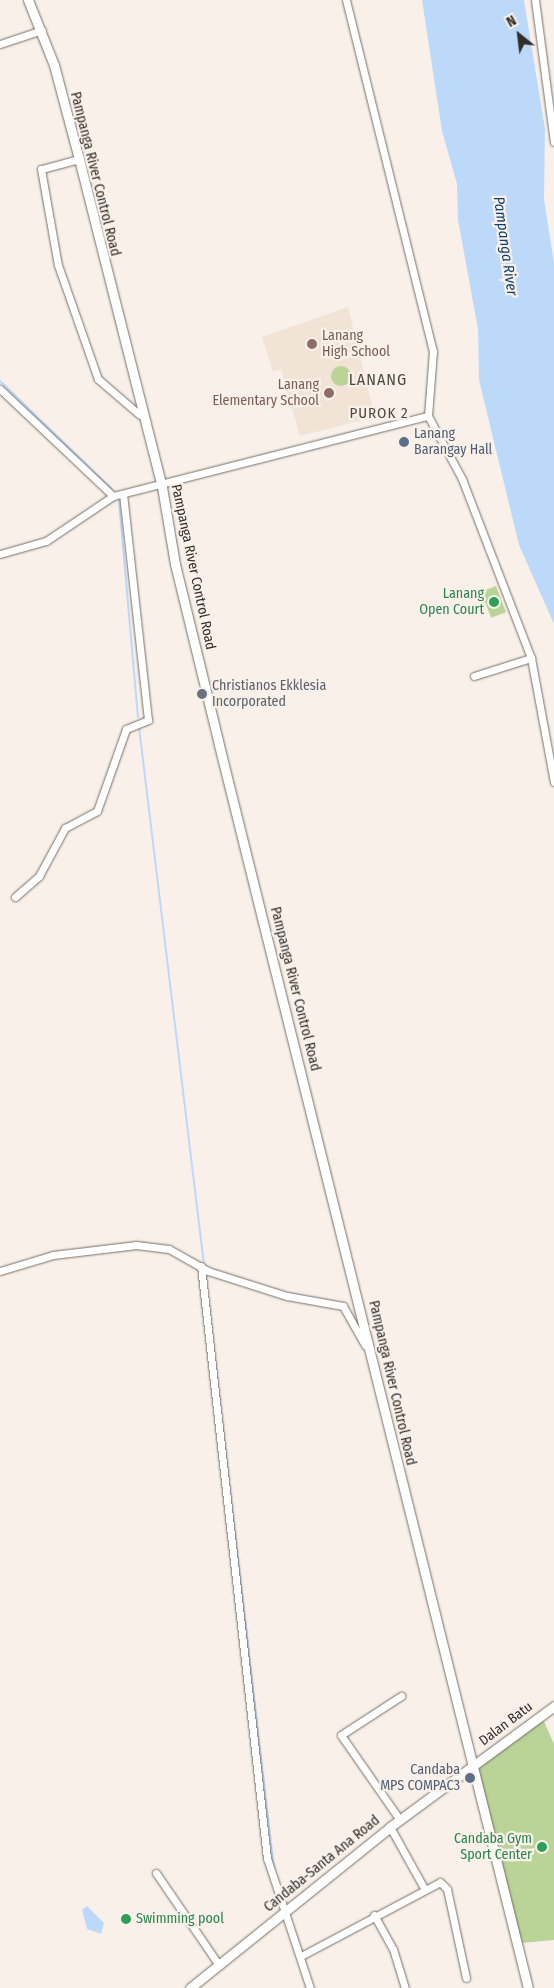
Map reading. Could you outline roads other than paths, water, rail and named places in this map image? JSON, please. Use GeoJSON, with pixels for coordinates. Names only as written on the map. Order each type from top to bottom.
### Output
{"type":"FeatureCollection","features":[{"type":"Feature","properties":{"kind":"main road","name":"Pampanga River Control Road"},"geometry":{"type":"LineString","coordinates":[[28,0],[42,30],[79,159],[140,415],[162,487],[175,564],[475,1765],[528,1987]]}},
{"type":"Feature","properties":{"kind":"main road","name":"Dalan Batu"},"geometry":{"type":"LineString","coordinates":[[475,1765],[554,1706]]}},
{"type":"Feature","properties":{"kind":"main road","name":"Candaba-Santa Ana Road"},"geometry":{"type":"LineString","coordinates":[[190,1988],[390,1827],[475,1765]]}},
{"type":"Feature","properties":{"kind":"street"},"geometry":{"type":"LineString","coordinates":[[346,0],[433,351],[428,416],[462,479],[532,658],[554,782]]}},
{"type":"Feature","properties":{"kind":"street"},"geometry":{"type":"LineString","coordinates":[[535,0],[554,142]]}},
{"type":"Feature","properties":{"kind":"street"},"geometry":{"type":"LineString","coordinates":[[0,44],[42,30]]}},
{"type":"Feature","properties":{"kind":"street"},"geometry":{"type":"LineString","coordinates":[[79,159],[40,169],[58,266],[96,374],[140,415]]}},
{"type":"Feature","properties":{"kind":"street"},"geometry":{"type":"LineString","coordinates":[[0,389],[113,496]]}},
{"type":"Feature","properties":{"kind":"street"},"geometry":{"type":"LineString","coordinates":[[0,554],[28,550],[46,541],[113,496],[162,487],[428,416]]}},
{"type":"Feature","properties":{"kind":"street"},"geometry":{"type":"LineString","coordinates":[[15,897],[40,876],[65,828],[97,811],[126,729],[148,720],[123,495]]}},
{"type":"Feature","properties":{"kind":"street"},"geometry":{"type":"LineString","coordinates":[[474,676],[532,658]]}},
{"type":"Feature","properties":{"kind":"street"},"geometry":{"type":"LineString","coordinates":[[0,1272],[53,1255],[136,1245],[169,1249],[204,1268],[287,1296],[343,1306],[372,1356]]}},
{"type":"Feature","properties":{"kind":"street"},"geometry":{"type":"LineString","coordinates":[[204,1268],[267,1858],[301,1956],[310,1988]]}},
{"type":"Feature","properties":{"kind":"street"},"geometry":{"type":"LineString","coordinates":[[400,1820],[341,1733],[401,1696]]}},
{"type":"Feature","properties":{"kind":"street"},"geometry":{"type":"LineString","coordinates":[[390,1827],[424,1888]]}},
{"type":"Feature","properties":{"kind":"street"},"geometry":{"type":"LineString","coordinates":[[156,1873],[219,1965]]}},
{"type":"Feature","properties":{"kind":"street"},"geometry":{"type":"LineString","coordinates":[[301,1956],[424,1888],[440,1882],[447,1888],[466,1978]]}},
{"type":"Feature","properties":{"kind":"street"},"geometry":{"type":"LineString","coordinates":[[374,1916],[393,1949],[405,1988]]}},
{"type":"Feature","properties":{"kind":"water","name":"Pampanga River"},"geometry":{"type":"Polygon","coordinates":[[[422,0],[524,0],[545,129],[544,199],[554,263],[554,624],[519,545],[479,380],[478,329],[458,220],[457,184],[442,131],[422,0]]]}},
{"type":"Feature","properties":{"kind":"water"},"geometry":{"type":"Polygon","coordinates":[[[87,1906],[104,1923],[101,1934],[87,1929],[82,1910],[87,1906]]]}},
{"type":"Feature","properties":{"kind":"waterway"},"geometry":{"type":"LineString","coordinates":[[0,381],[112,489]]}},
{"type":"Feature","properties":{"kind":"waterway"},"geometry":{"type":"LineString","coordinates":[[119,501],[138,717]]}},
{"type":"Feature","properties":{"kind":"waterway"},"geometry":{"type":"LineString","coordinates":[[139,727],[204,1265]]}},
{"type":"Feature","properties":{"kind":"waterway"},"geometry":{"type":"LineString","coordinates":[[208,1302],[274,1869]]}},
{"type":"Feature","properties":{"kind":"place","name":"Lanang High School"},"geometry":{"type":"Point","coordinates":[312,344]}},
{"type":"Feature","properties":{"kind":"place","name":"Lanang Elementary School"},"geometry":{"type":"Point","coordinates":[329,393]}},
{"type":"Feature","properties":{"kind":"place","name":"Lanang Barangay Hall"},"geometry":{"type":"Point","coordinates":[404,442]}},
{"type":"Feature","properties":{"kind":"place","name":"Lanang Open Court"},"geometry":{"type":"Point","coordinates":[494,602]}},
{"type":"Feature","properties":{"kind":"place","name":"Christianos Ekklesia Incorporated"},"geometry":{"type":"Point","coordinates":[202,694]}},
{"type":"Feature","properties":{"kind":"place","name":"Candaba MPS COMPAC3"},"geometry":{"type":"Point","coordinates":[470,1778]}},
{"type":"Feature","properties":{"kind":"place","name":"Candaba Gym Sport Center"},"geometry":{"type":"Point","coordinates":[542,1847]}},
{"type":"Feature","properties":{"kind":"place","name":"Swimming pool"},"geometry":{"type":"Point","coordinates":[126,1919]}},
{"type":"Feature","properties":{"kind":"district","name":"LANANG"},"geometry":{"type":"Point","coordinates":[378,380]}},
{"type":"Feature","properties":{"kind":"district","name":"PUROK 2"},"geometry":{"type":"Point","coordinates":[379,414]}}]}
